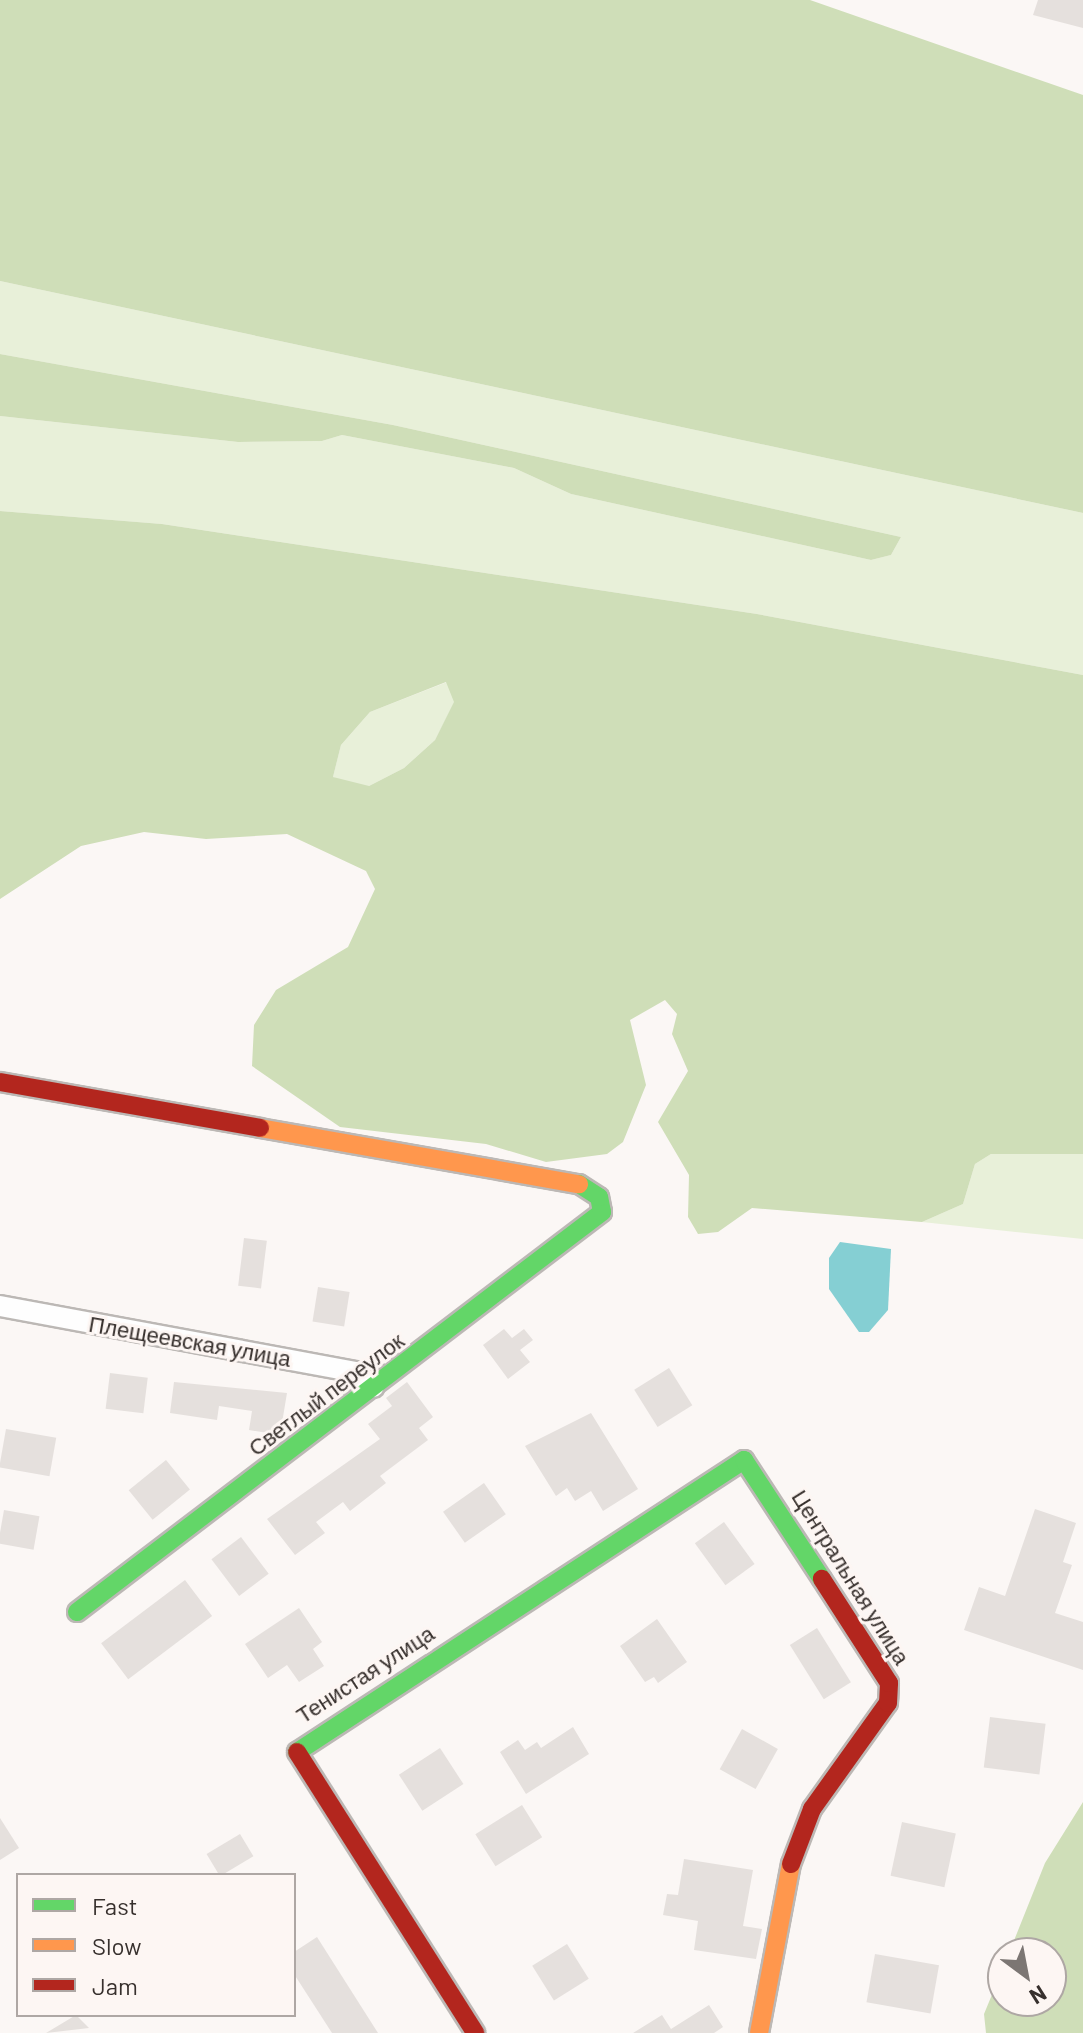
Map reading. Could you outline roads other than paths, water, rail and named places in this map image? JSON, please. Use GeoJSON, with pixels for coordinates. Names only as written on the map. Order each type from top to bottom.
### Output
{"type":"FeatureCollection","features":[{"type":"Feature","properties":{"kind":"street","name":"Светлый переулок"},"geometry":{"type":"LineString","coordinates":[[0,1082],[581,1184],[599,1197],[602,1212],[77,1612]]}},
{"type":"Feature","properties":{"kind":"street","name":"Плещеевская улица"},"geometry":{"type":"LineString","coordinates":[[0,1306],[356,1372],[374,1387]]}},
{"type":"Feature","properties":{"kind":"street","name":"Тенистая улица"},"geometry":{"type":"LineString","coordinates":[[475,2033],[297,1761],[297,1749],[744,1460]]}},
{"type":"Feature","properties":{"kind":"street","name":"Центральная улица"},"geometry":{"type":"LineString","coordinates":[[744,1460],[889,1683],[888,1703],[812,1809],[793,1854],[759,2033]]}},
{"type":"Feature","properties":{"kind":"water"},"geometry":{"type":"Polygon","coordinates":[[[840,1242],[891,1249],[888,1310],[869,1332],[859,1332],[829,1289],[829,1258],[840,1242]]]}}]}
